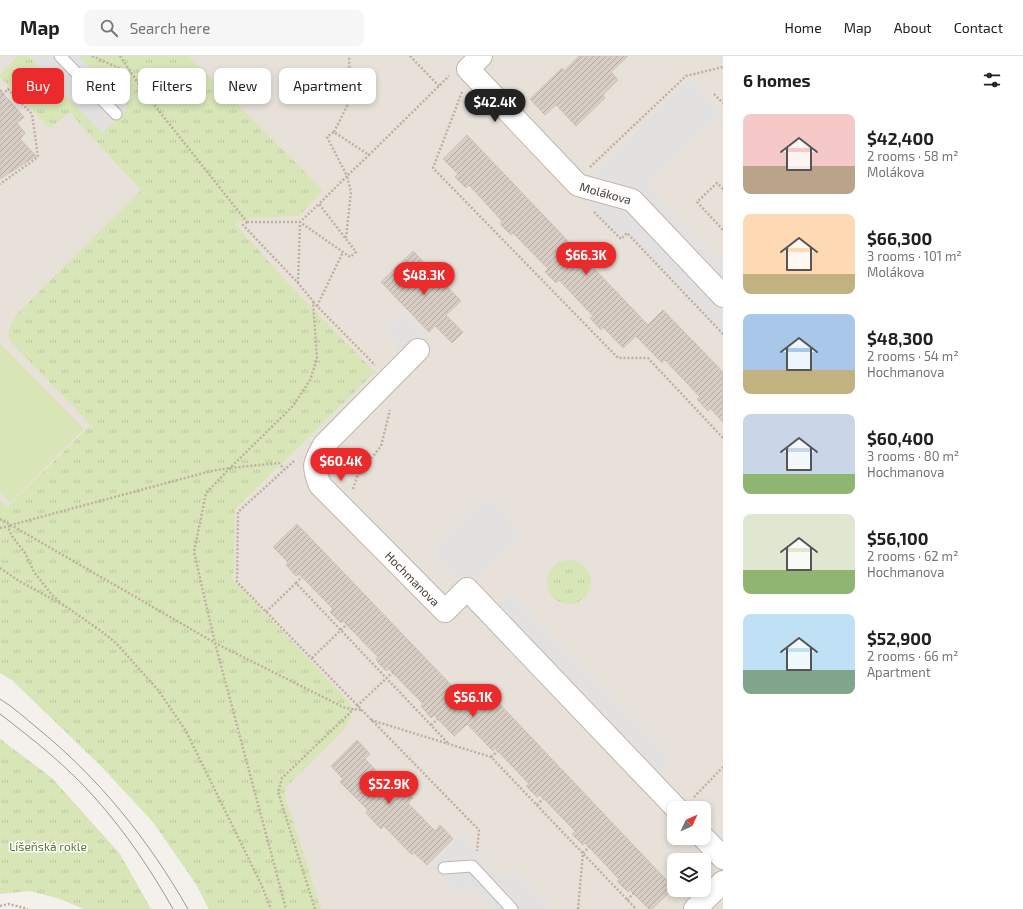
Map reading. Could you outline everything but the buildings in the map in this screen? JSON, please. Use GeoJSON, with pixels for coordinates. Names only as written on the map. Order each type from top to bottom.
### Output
{"type":"FeatureCollection","features":[{"type":"Feature","properties":{"kind":"street","name":"Molákova"},"geometry":{"type":"LineString","coordinates":[[481,56],[468,69],[584,176],[632,200],[723,296]]}},
{"type":"Feature","properties":{"kind":"street","name":"Hochmanova"},"geometry":{"type":"LineString","coordinates":[[418,350],[324,445],[317,459],[314,471],[320,485],[445,612],[467,589],[682,801]]}},
{"type":"Feature","properties":{"kind":"street"},"geometry":{"type":"LineString","coordinates":[[711,845],[723,858]]}},
{"type":"Feature","properties":{"kind":"street"},"geometry":{"type":"LineString","coordinates":[[695,909],[723,882]]}},
{"type":"Feature","properties":{"kind":"lane"},"geometry":{"type":"LineString","coordinates":[[60,56],[116,114]]}},
{"type":"Feature","properties":{"kind":"lane"},"geometry":{"type":"LineString","coordinates":[[444,868],[472,866],[512,909]]}},
{"type":"Feature","properties":{"kind":"path"},"geometry":{"type":"LineString","coordinates":[[92,56],[131,74]]}},
{"type":"Feature","properties":{"kind":"path"},"geometry":{"type":"LineString","coordinates":[[120,56],[131,74],[247,222]]}},
{"type":"Feature","properties":{"kind":"path"},"geometry":{"type":"LineString","coordinates":[[346,238],[351,192],[346,176],[327,137],[334,132],[350,100],[349,56]]}},
{"type":"Feature","properties":{"kind":"path"},"geometry":{"type":"LineString","coordinates":[[298,283],[300,222],[439,86],[410,56]]}},
{"type":"Feature","properties":{"kind":"path"},"geometry":{"type":"LineString","coordinates":[[584,176],[686,76],[723,67]]}},
{"type":"Feature","properties":{"kind":"path"},"geometry":{"type":"LineString","coordinates":[[0,90],[3,94],[8,89],[32,114],[38,157],[0,184]]}},
{"type":"Feature","properties":{"kind":"path"},"geometry":{"type":"LineString","coordinates":[[463,89],[433,168],[618,358],[648,358],[723,438]]}},
{"type":"Feature","properties":{"kind":"path"},"geometry":{"type":"LineString","coordinates":[[714,94],[723,103]]}},
{"type":"Feature","properties":{"kind":"path"},"geometry":{"type":"LineString","coordinates":[[334,132],[369,155]]}},
{"type":"Feature","properties":{"kind":"path"},"geometry":{"type":"LineString","coordinates":[[723,189],[717,183],[697,202],[723,230]]}},
{"type":"Feature","properties":{"kind":"path"},"geometry":{"type":"LineString","coordinates":[[319,204],[356,252],[350,257],[300,222],[247,222],[243,225],[298,283],[317,306],[377,367]]}},
{"type":"Feature","properties":{"kind":"path"},"geometry":{"type":"LineString","coordinates":[[317,306],[343,252]]}},
{"type":"Feature","properties":{"kind":"path"},"geometry":{"type":"LineString","coordinates":[[286,909],[215,643],[194,552],[206,493],[293,406],[310,380],[317,359],[313,301]]}},
{"type":"Feature","properties":{"kind":"path"},"geometry":{"type":"LineString","coordinates":[[340,504],[354,488],[357,477],[380,446],[392,403]]}},
{"type":"Feature","properties":{"kind":"path"},"geometry":{"type":"LineString","coordinates":[[299,455],[285,470],[238,512],[237,582],[478,830],[476,853],[472,866]]}},
{"type":"Feature","properties":{"kind":"path"},"geometry":{"type":"LineString","coordinates":[[0,528],[212,471],[279,463],[285,470]]}},
{"type":"Feature","properties":{"kind":"path"},"geometry":{"type":"LineString","coordinates":[[0,519],[215,643],[345,708],[362,710]]}},
{"type":"Feature","properties":{"kind":"path"},"geometry":{"type":"LineString","coordinates":[[11,526],[9,530],[25,553],[34,572],[52,594],[65,606]]}},
{"type":"Feature","properties":{"kind":"path"},"geometry":{"type":"LineString","coordinates":[[0,568],[19,581],[65,606],[116,643],[158,690],[186,731],[261,884],[271,909]]}},
{"type":"Feature","properties":{"kind":"path"},"geometry":{"type":"LineString","coordinates":[[266,612],[302,577]]}},
{"type":"Feature","properties":{"kind":"path"},"geometry":{"type":"LineString","coordinates":[[296,583],[448,744]]}},
{"type":"Feature","properties":{"kind":"path"},"geometry":{"type":"LineString","coordinates":[[312,658],[347,624]]}},
{"type":"Feature","properties":{"kind":"path"},"geometry":{"type":"LineString","coordinates":[[357,706],[393,672]]}},
{"type":"Feature","properties":{"kind":"path"},"geometry":{"type":"LineString","coordinates":[[315,909],[278,792],[282,778],[354,709]]}},
{"type":"Feature","properties":{"kind":"path"},"geometry":{"type":"LineString","coordinates":[[431,725],[438,719]]}},
{"type":"Feature","properties":{"kind":"path"},"geometry":{"type":"LineString","coordinates":[[371,720],[491,757],[636,909]]}},
{"type":"Feature","properties":{"kind":"path"},"geometry":{"type":"LineString","coordinates":[[491,757],[498,751]]}},
{"type":"Feature","properties":{"kind":"path"},"geometry":{"type":"LineString","coordinates":[[686,801],[723,768]]}},
{"type":"Feature","properties":{"kind":"path"},"geometry":{"type":"LineString","coordinates":[[537,805],[543,799]]}},
{"type":"Feature","properties":{"kind":"path"},"geometry":{"type":"LineString","coordinates":[[578,909],[583,853],[589,846]]}},
{"type":"Feature","properties":{"kind":"path"},"geometry":{"type":"LineString","coordinates":[[627,900],[634,893]]}},
{"type":"Feature","properties":{"kind":"path"},"geometry":{"type":"LineString","coordinates":[[0,906],[9,904],[28,909]]}},
{"type":"Feature","properties":{"kind":"shaded area"},"geometry":{"type":"Polygon","coordinates":[[[0,56],[723,56],[723,909],[209,909],[196,884],[153,822],[100,765],[12,680],[0,673],[0,56]]]}},
{"type":"Feature","properties":{"kind":"shaded area"},"geometry":{"type":"Polygon","coordinates":[[[29,56],[78,56],[90,68],[72,68],[72,101],[64,93],[64,68],[40,68],[29,56]]]}},
{"type":"Feature","properties":{"kind":"shaded area"},"geometry":{"type":"Polygon","coordinates":[[[691,78],[723,113],[647,186],[723,265],[723,334],[627,233],[621,239],[573,191],[691,78]]]}},
{"type":"Feature","properties":{"kind":"shaded area"},"geometry":{"type":"Polygon","coordinates":[[[75,104],[124,104],[128,108],[102,133],[75,104]]]}},
{"type":"Feature","properties":{"kind":"shaded area"},"geometry":{"type":"Polygon","coordinates":[[[402,312],[433,345],[413,363],[383,330],[402,312]]]}},
{"type":"Feature","properties":{"kind":"shaded area"},"geometry":{"type":"Polygon","coordinates":[[[488,496],[525,535],[467,589],[431,550],[488,496]]]}},
{"type":"Feature","properties":{"kind":"shaded area"},"geometry":{"type":"Polygon","coordinates":[[[510,592],[672,761],[644,788],[482,619],[510,592]]]}},
{"type":"Feature","properties":{"kind":"shaded area"},"geometry":{"type":"Polygon","coordinates":[[[461,836],[503,880],[514,870],[551,909],[490,909],[469,887],[459,896],[430,866],[461,836]]]}},
{"type":"Feature","properties":{"kind":"green space"},"geometry":{"type":"Polygon","coordinates":[[[18,56],[188,56],[200,68],[138,68],[138,104],[206,104],[206,74],[214,82],[214,104],[236,104],[323,191],[299,216],[250,218],[235,224],[287,282],[375,372],[235,509],[233,579],[351,704],[351,717],[344,730],[285,788],[285,796],[321,909],[209,909],[196,884],[153,822],[100,765],[12,680],[0,673],[0,501],[7,507],[91,425],[10,341],[10,328],[15,316],[141,190],[69,112],[51,129],[26,104],[64,104],[64,68],[12,68],[12,89],[0,77],[0,74],[18,56]]]}},
{"type":"Feature","properties":{"kind":"green space"},"geometry":{"type":"Polygon","coordinates":[[[0,343],[84,429],[10,502],[0,491],[0,343]]]}},
{"type":"Feature","properties":{"kind":"green space"},"geometry":{"type":"Polygon","coordinates":[[[565,560],[573,560],[578,561],[585,566],[590,573],[590,591],[585,598],[578,603],[565,604],[557,601],[550,594],[547,586],[547,578],[550,570],[557,563],[565,560]]]}},
{"type":"Feature","properties":{"kind":"green space","name":"Líšeňská rokle"},"geometry":{"type":"Polygon","coordinates":[[[0,739],[52,778],[120,854],[151,909],[84,909],[57,898],[29,891],[0,894],[0,739]]]}},
{"type":"Feature","properties":{"kind":"tram line"},"geometry":{"type":"LineString","coordinates":[[0,699],[18,712],[81,767],[121,811],[156,858],[188,909]]}},
{"type":"Feature","properties":{"kind":"tram line"},"geometry":{"type":"LineString","coordinates":[[0,714],[62,765],[96,799],[138,852],[173,909]]}}]}
